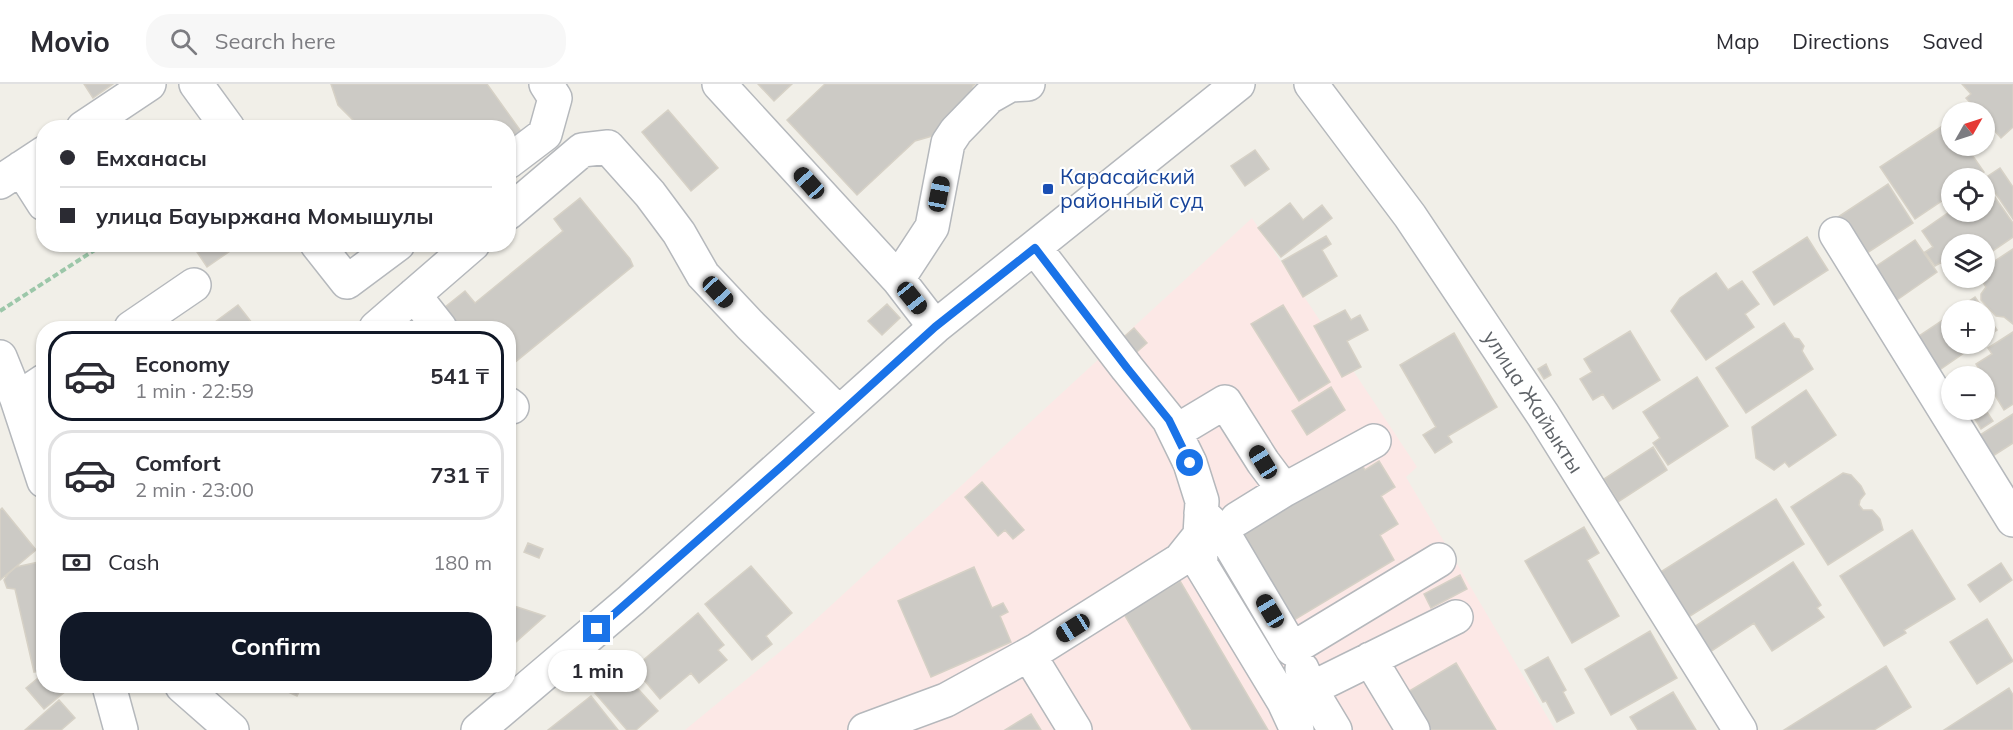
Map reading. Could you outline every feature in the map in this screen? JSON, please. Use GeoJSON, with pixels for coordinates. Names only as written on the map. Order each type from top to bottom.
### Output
{"type":"FeatureCollection","features":[{"type":"Feature","properties":{"kind":"street"},"geometry":{"type":"LineString","coordinates":[[95,120],[149,84]]}},
{"type":"Feature","properties":{"kind":"street"},"geometry":{"type":"LineString","coordinates":[[196,84],[222,120]]}},
{"type":"Feature","properties":{"kind":"street"},"geometry":{"type":"LineString","coordinates":[[516,156],[545,134],[555,98],[546,84]]}},
{"type":"Feature","properties":{"kind":"street"},"geometry":{"type":"LineString","coordinates":[[719,84],[898,279],[935,327]]}},
{"type":"Feature","properties":{"kind":"street"},"geometry":{"type":"LineString","coordinates":[[898,279],[932,227],[948,144],[956,131],[989,97],[1011,85],[1028,84]]}},
{"type":"Feature","properties":{"kind":"street"},"geometry":{"type":"LineString","coordinates":[[518,685],[640,592],[935,327],[1238,84]]}},
{"type":"Feature","properties":{"kind":"street","name":"улица Жайыкты"},"geometry":{"type":"LineString","coordinates":[[1311,84],[1410,216],[1536,405],[1740,730]]}},
{"type":"Feature","properties":{"kind":"street"},"geometry":{"type":"LineString","coordinates":[[516,206],[582,150],[608,147],[650,194],[679,232],[703,275],[839,413]]}},
{"type":"Feature","properties":{"kind":"street"},"geometry":{"type":"LineString","coordinates":[[22,168],[36,191]]}},
{"type":"Feature","properties":{"kind":"street"},"geometry":{"type":"LineString","coordinates":[[1836,234],[2013,520]]}},
{"type":"Feature","properties":{"kind":"street"},"geometry":{"type":"LineString","coordinates":[[1035,248],[1169,420],[1190,463],[1202,501],[1201,565],[1297,707],[1335,730]]}},
{"type":"Feature","properties":{"kind":"street"},"geometry":{"type":"LineString","coordinates":[[323,252],[346,282],[387,252]]}},
{"type":"Feature","properties":{"kind":"street"},"geometry":{"type":"LineString","coordinates":[[384,321],[464,252]]}},
{"type":"Feature","properties":{"kind":"street"},"geometry":{"type":"LineString","coordinates":[[140,321],[194,285]]}},
{"type":"Feature","properties":{"kind":"street"},"geometry":{"type":"LineString","coordinates":[[414,295],[434,321]]}},
{"type":"Feature","properties":{"kind":"street"},"geometry":{"type":"LineString","coordinates":[[0,357],[36,457]]}},
{"type":"Feature","properties":{"kind":"street"},"geometry":{"type":"LineString","coordinates":[[17,399],[36,386]]}},
{"type":"Feature","properties":{"kind":"street"},"geometry":{"type":"LineString","coordinates":[[1174,432],[1225,402],[1263,462],[1284,490]]}},
{"type":"Feature","properties":{"kind":"street"},"geometry":{"type":"LineString","coordinates":[[1236,519],[1374,441]]}},
{"type":"Feature","properties":{"kind":"street"},"geometry":{"type":"LineString","coordinates":[[1200,524],[1225,536],[1292,649],[1297,707]]}},
{"type":"Feature","properties":{"kind":"street"},"geometry":{"type":"LineString","coordinates":[[865,730],[946,700],[1029,655],[1180,560],[1200,524]]}},
{"type":"Feature","properties":{"kind":"street"},"geometry":{"type":"LineString","coordinates":[[1292,649],[1439,560]]}},
{"type":"Feature","properties":{"kind":"street"},"geometry":{"type":"LineString","coordinates":[[1297,707],[1371,659],[1456,617]]}},
{"type":"Feature","properties":{"kind":"street"},"geometry":{"type":"LineString","coordinates":[[1029,655],[1075,730]]}},
{"type":"Feature","properties":{"kind":"street"},"geometry":{"type":"LineString","coordinates":[[1371,659],[1413,730]]}},
{"type":"Feature","properties":{"kind":"street"},"geometry":{"type":"LineString","coordinates":[[110,693],[121,730]]}},
{"type":"Feature","properties":{"kind":"street"},"geometry":{"type":"LineString","coordinates":[[190,693],[232,730]]}},
{"type":"Feature","properties":{"kind":"street"},"geometry":{"type":"LineString","coordinates":[[478,730],[511,693]]}},
{"type":"Feature","properties":{"kind":"path"},"geometry":{"type":"LineString","coordinates":[[0,311],[92,252]]}},
{"type":"Feature","properties":{"kind":"shaded area"},"geometry":{"type":"Polygon","coordinates":[[[1252,218],[1417,467],[1406,477],[1555,730],[685,730],[787,646],[1252,218]]]}},
{"type":"Feature","properties":{"kind":"building"},"geometry":{"type":"Polygon","coordinates":[[[84,84],[113,84],[93,98],[84,84]]]}},
{"type":"Feature","properties":{"kind":"building"},"geometry":{"type":"Polygon","coordinates":[[[331,84],[487,84],[513,120],[353,120],[338,105],[331,84]]]}},
{"type":"Feature","properties":{"kind":"building"},"geometry":{"type":"Polygon","coordinates":[[[758,84],[792,84],[774,101],[758,84]]]}},
{"type":"Feature","properties":{"kind":"building"},"geometry":{"type":"Polygon","coordinates":[[[825,84],[975,84],[968,105],[946,132],[915,141],[857,195],[787,120],[825,84]]]}},
{"type":"Feature","properties":{"kind":"building"},"geometry":{"type":"Polygon","coordinates":[[[1962,84],[2013,84],[2013,127],[2001,138],[1995,131],[1995,102],[1970,102],[1966,98],[1971,94],[1962,84]]]}},
{"type":"Feature","properties":{"kind":"building"},"geometry":{"type":"Polygon","coordinates":[[[668,110],[718,168],[691,191],[642,132],[668,110]]]}},
{"type":"Feature","properties":{"kind":"building"},"geometry":{"type":"Polygon","coordinates":[[[516,124],[528,141],[516,150],[516,124]]]}},
{"type":"Feature","properties":{"kind":"building"},"geometry":{"type":"Polygon","coordinates":[[[1941,127],[1941,156],[1973,156],[1981,168],[1941,168],[1941,201],[1915,219],[1880,167],[1941,127]]]}},
{"type":"Feature","properties":{"kind":"building"},"geometry":{"type":"Polygon","coordinates":[[[1255,150],[1269,169],[1245,186],[1231,166],[1255,150]]]}},
{"type":"Feature","properties":{"kind":"building"},"geometry":{"type":"Polygon","coordinates":[[[2000,168],[2013,187],[2013,219],[1995,193],[1995,171],[2000,168]]]}},
{"type":"Feature","properties":{"kind":"building"},"geometry":{"type":"Polygon","coordinates":[[[1888,184],[1913,223],[1864,255],[1838,217],[1888,184]]]}},
{"type":"Feature","properties":{"kind":"building"},"geometry":{"type":"Polygon","coordinates":[[[1995,197],[2013,223],[2013,237],[1995,249],[1995,234],[1941,234],[1941,263],[1935,266],[1925,252],[1933,247],[1922,231],[1941,218],[1941,222],[1995,222],[1995,197]]]}},
{"type":"Feature","properties":{"kind":"building"},"geometry":{"type":"Polygon","coordinates":[[[580,198],[630,259],[633,266],[516,361],[516,321],[449,321],[440,311],[465,291],[475,303],[563,231],[554,219],[580,198]]]}},
{"type":"Feature","properties":{"kind":"building"},"geometry":{"type":"Polygon","coordinates":[[[1290,203],[1303,220],[1322,205],[1332,218],[1281,257],[1258,228],[1290,203]]]}},
{"type":"Feature","properties":{"kind":"building"},"geometry":{"type":"Polygon","coordinates":[[[1326,236],[1331,244],[1322,250],[1337,276],[1303,297],[1282,261],[1326,236]]]}},
{"type":"Feature","properties":{"kind":"building"},"geometry":{"type":"Polygon","coordinates":[[[1807,237],[1828,270],[1774,305],[1753,272],[1807,237]]]}},
{"type":"Feature","properties":{"kind":"building"},"geometry":{"type":"Polygon","coordinates":[[[1915,240],[1937,272],[1894,302],[1872,269],[1915,240]]]}},
{"type":"Feature","properties":{"kind":"building"},"geometry":{"type":"Polygon","coordinates":[[[2013,249],[2013,324],[2004,317],[1995,315],[1995,300],[1981,300],[1981,294],[1985,288],[1995,288],[1995,261],[2013,249]]]}},
{"type":"Feature","properties":{"kind":"building"},"geometry":{"type":"Polygon","coordinates":[[[197,252],[229,252],[207,267],[197,252]]]}},
{"type":"Feature","properties":{"kind":"building"},"geometry":{"type":"Polygon","coordinates":[[[1716,273],[1728,290],[1742,281],[1759,304],[1745,314],[1754,327],[1706,360],[1671,311],[1680,298],[1716,273]]]}},
{"type":"Feature","properties":{"kind":"building"},"geometry":{"type":"Polygon","coordinates":[[[887,304],[900,318],[882,335],[868,321],[887,304]]]}},
{"type":"Feature","properties":{"kind":"building"},"geometry":{"type":"Polygon","coordinates":[[[238,305],[251,321],[216,321],[238,305]]]}},
{"type":"Feature","properties":{"kind":"building"},"geometry":{"type":"Polygon","coordinates":[[[1283,305],[1330,382],[1299,401],[1251,324],[1283,305]]]}},
{"type":"Feature","properties":{"kind":"building"},"geometry":{"type":"Polygon","coordinates":[[[1345,310],[1351,320],[1360,315],[1368,330],[1347,341],[1361,367],[1342,377],[1314,326],[1345,310]]]}},
{"type":"Feature","properties":{"kind":"building"},"geometry":{"type":"Polygon","coordinates":[[[1941,321],[1941,354],[1963,354],[1945,366],[1941,366],[1938,371],[1916,338],[1941,321]]]}},
{"type":"Feature","properties":{"kind":"building"},"geometry":{"type":"Polygon","coordinates":[[[1784,323],[1794,338],[1799,339],[1804,346],[1802,351],[1813,369],[1746,413],[1716,368],[1784,323]]]}},
{"type":"Feature","properties":{"kind":"building"},"geometry":{"type":"Polygon","coordinates":[[[1134,328],[1147,343],[1131,357],[1118,342],[1134,328]]]}},
{"type":"Feature","properties":{"kind":"building"},"geometry":{"type":"Polygon","coordinates":[[[1630,331],[1660,380],[1613,409],[1603,394],[1593,400],[1580,379],[1592,372],[1584,359],[1630,331]]]}},
{"type":"Feature","properties":{"kind":"building"},"geometry":{"type":"Polygon","coordinates":[[[2013,332],[2013,404],[2004,410],[1995,395],[1995,366],[1977,366],[1976,364],[1995,354],[1995,344],[2013,332]]]}},
{"type":"Feature","properties":{"kind":"building"},"geometry":{"type":"Polygon","coordinates":[[[1454,333],[1497,407],[1448,436],[1452,442],[1435,453],[1423,435],[1436,427],[1400,365],[1454,333]]]}},
{"type":"Feature","properties":{"kind":"building"},"geometry":{"type":"Polygon","coordinates":[[[1546,364],[1551,375],[1544,379],[1538,369],[1546,364]]]}},
{"type":"Feature","properties":{"kind":"building"},"geometry":{"type":"Polygon","coordinates":[[[1697,377],[1728,426],[1668,465],[1653,443],[1660,438],[1643,412],[1697,377]]]}},
{"type":"Feature","properties":{"kind":"building"},"geometry":{"type":"Polygon","coordinates":[[[1331,387],[1345,410],[1307,435],[1292,411],[1331,387]]]}},
{"type":"Feature","properties":{"kind":"building"},"geometry":{"type":"Polygon","coordinates":[[[1806,390],[1836,435],[1789,467],[1785,462],[1774,470],[1756,458],[1752,427],[1806,390]]]}},
{"type":"Feature","properties":{"kind":"building"},"geometry":{"type":"Polygon","coordinates":[[[2013,414],[2013,443],[1993,456],[1980,435],[2013,414]]]}},
{"type":"Feature","properties":{"kind":"building"},"geometry":{"type":"Polygon","coordinates":[[[1976,420],[1992,420],[1993,421],[1981,429],[1976,420]]]}},
{"type":"Feature","properties":{"kind":"building"},"geometry":{"type":"Polygon","coordinates":[[[1653,447],[1667,470],[1618,502],[1604,479],[1653,447]]]}},
{"type":"Feature","properties":{"kind":"building"},"geometry":{"type":"Polygon","coordinates":[[[1379,461],[1395,487],[1381,496],[1398,524],[1380,535],[1394,560],[1294,620],[1241,534],[1360,462],[1365,470],[1379,461]]]}},
{"type":"Feature","properties":{"kind":"building"},"geometry":{"type":"Polygon","coordinates":[[[1843,473],[1851,475],[1861,486],[1865,494],[1859,505],[1863,510],[1872,510],[1880,519],[1883,530],[1828,565],[1791,507],[1843,473]]]}},
{"type":"Feature","properties":{"kind":"building"},"geometry":{"type":"Polygon","coordinates":[[[982,482],[1024,530],[1013,539],[1005,530],[998,536],[965,497],[982,482]]]}},
{"type":"Feature","properties":{"kind":"building"},"geometry":{"type":"Polygon","coordinates":[[[1776,499],[1804,544],[1687,618],[1659,573],[1776,499]]]}},
{"type":"Feature","properties":{"kind":"building"},"geometry":{"type":"Polygon","coordinates":[[[2,508],[36,550],[0,580],[0,510],[2,508]]]}},
{"type":"Feature","properties":{"kind":"building"},"geometry":{"type":"Polygon","coordinates":[[[1584,527],[1599,553],[1587,560],[1619,616],[1572,643],[1525,561],[1584,527]]]}},
{"type":"Feature","properties":{"kind":"building"},"geometry":{"type":"Polygon","coordinates":[[[1912,530],[1955,599],[1904,630],[1906,633],[1884,646],[1840,576],[1912,530]]]}},
{"type":"Feature","properties":{"kind":"building"},"geometry":{"type":"Polygon","coordinates":[[[528,543],[543,549],[539,558],[524,552],[528,543]]]}},
{"type":"Feature","properties":{"kind":"building"},"geometry":{"type":"Polygon","coordinates":[[[1793,562],[1821,605],[1817,608],[1824,617],[1772,651],[1754,623],[1707,654],[1691,629],[1793,562]]]}},
{"type":"Feature","properties":{"kind":"building"},"geometry":{"type":"Polygon","coordinates":[[[36,563],[36,672],[34,672],[15,589],[7,588],[4,580],[16,567],[36,563]]]}},
{"type":"Feature","properties":{"kind":"building"},"geometry":{"type":"Polygon","coordinates":[[[2001,563],[2012,580],[1980,602],[1968,585],[2001,563]]]}},
{"type":"Feature","properties":{"kind":"building"},"geometry":{"type":"Polygon","coordinates":[[[751,566],[792,613],[766,636],[772,644],[752,660],[705,604],[751,566]]]}},
{"type":"Feature","properties":{"kind":"building"},"geometry":{"type":"Polygon","coordinates":[[[974,567],[992,608],[1003,603],[1008,612],[1000,616],[1011,642],[931,677],[898,601],[974,567]]]}},
{"type":"Feature","properties":{"kind":"building"},"geometry":{"type":"Polygon","coordinates":[[[1460,575],[1467,589],[1431,608],[1424,594],[1460,575]]]}},
{"type":"Feature","properties":{"kind":"building"},"geometry":{"type":"Polygon","coordinates":[[[1180,581],[1268,730],[1192,730],[1124,614],[1180,581]]]}},
{"type":"Feature","properties":{"kind":"building"},"geometry":{"type":"Polygon","coordinates":[[[516,607],[545,616],[516,642],[516,607]]]}},
{"type":"Feature","properties":{"kind":"building"},"geometry":{"type":"Polygon","coordinates":[[[698,613],[724,645],[718,650],[727,660],[699,683],[691,673],[660,699],[634,668],[698,613]]]}},
{"type":"Feature","properties":{"kind":"building"},"geometry":{"type":"Polygon","coordinates":[[[1987,619],[2013,661],[1977,684],[1950,642],[1987,619]]]}},
{"type":"Feature","properties":{"kind":"building"},"geometry":{"type":"Polygon","coordinates":[[[1650,631],[1677,678],[1611,715],[1585,669],[1650,631]]]}},
{"type":"Feature","properties":{"kind":"building"},"geometry":{"type":"Polygon","coordinates":[[[1548,657],[1566,690],[1563,692],[1574,713],[1557,722],[1525,670],[1548,657]]]}},
{"type":"Feature","properties":{"kind":"building"},"geometry":{"type":"Polygon","coordinates":[[[1456,663],[1496,730],[1428,730],[1406,693],[1456,663]]]}},
{"type":"Feature","properties":{"kind":"building"},"geometry":{"type":"Polygon","coordinates":[[[1886,666],[1911,707],[1874,730],[1784,730],[1886,666]]]}},
{"type":"Feature","properties":{"kind":"building"},"geometry":{"type":"Polygon","coordinates":[[[621,670],[658,711],[636,730],[627,730],[595,693],[621,670]]]}},
{"type":"Feature","properties":{"kind":"building"},"geometry":{"type":"Polygon","coordinates":[[[36,680],[36,693],[63,693],[44,709],[26,688],[36,680]]]}},
{"type":"Feature","properties":{"kind":"building"},"geometry":{"type":"Polygon","coordinates":[[[2009,688],[2013,695],[2013,730],[1944,730],[2009,688]]]}},
{"type":"Feature","properties":{"kind":"building"},"geometry":{"type":"Polygon","coordinates":[[[1673,692],[1696,730],[1638,730],[1630,717],[1673,692]]]}},
{"type":"Feature","properties":{"kind":"building"},"geometry":{"type":"Polygon","coordinates":[[[591,696],[618,730],[548,730],[591,696]]]}},
{"type":"Feature","properties":{"kind":"building"},"geometry":{"type":"Polygon","coordinates":[[[59,700],[75,718],[61,730],[25,730],[59,700]]]}},
{"type":"Feature","properties":{"kind":"building"},"geometry":{"type":"Polygon","coordinates":[[[1031,714],[1041,730],[1005,730],[1031,714]]]}},
{"type":"Feature","properties":{"kind":"place","name":"Карасайский районный суд"},"geometry":{"type":"Point","coordinates":[1048,189]}},
{"type":"Feature","properties":{"kind":"route"},"geometry":{"type":"LineString","coordinates":[[597,629],[935,327],[1035,248],[1169,420],[1190,463]]}}]}
